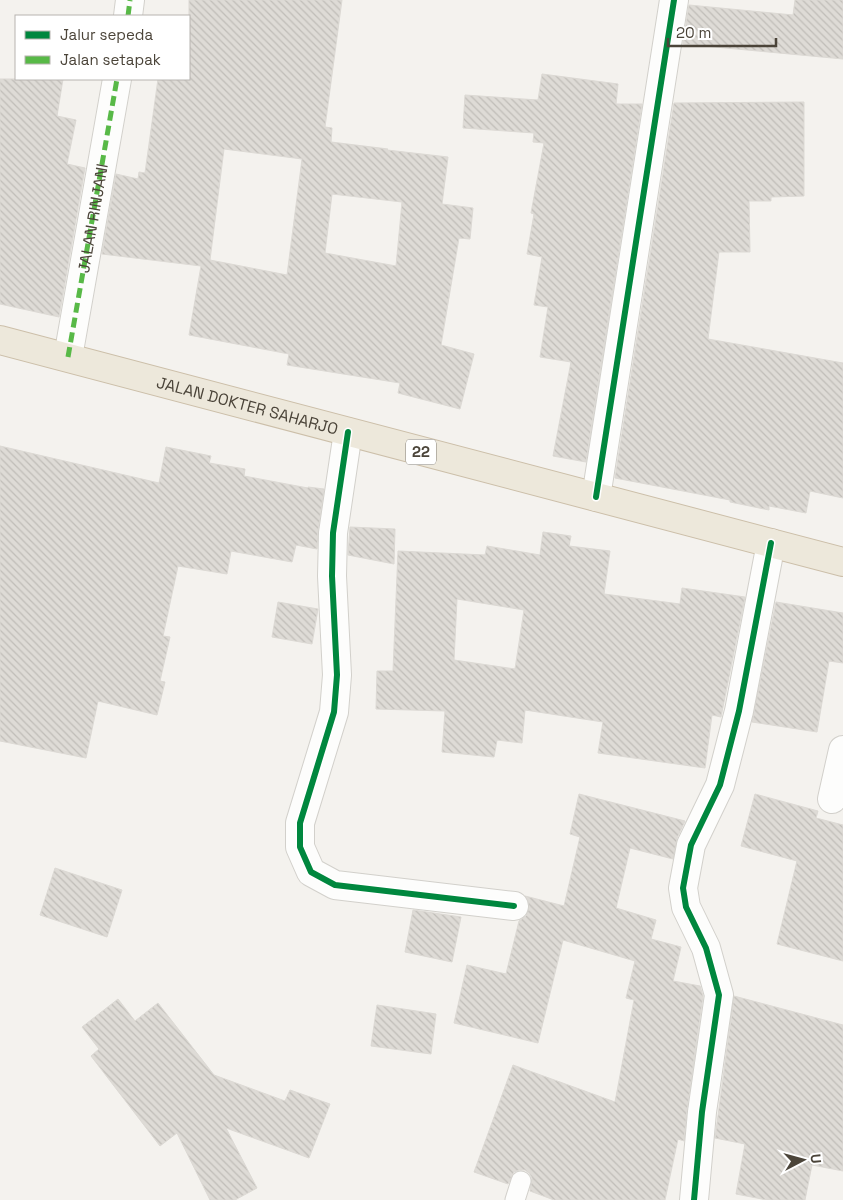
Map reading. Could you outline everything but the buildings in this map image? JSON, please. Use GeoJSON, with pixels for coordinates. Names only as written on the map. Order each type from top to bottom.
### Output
{"type":"FeatureCollection","features":[{"type":"Feature","properties":{"kind":"highway","name":"JALAN DOKTER SAHARJO"},"geometry":{"type":"LineString","coordinates":[[0,340],[843,562]]}},
{"type":"Feature","properties":{"kind":"street"},"geometry":{"type":"LineString","coordinates":[[128,15],[130,0]]}},
{"type":"Feature","properties":{"kind":"street"},"geometry":{"type":"LineString","coordinates":[[596,497],[674,0]]}},
{"type":"Feature","properties":{"kind":"street","name":"JALAN RINJANI"},"geometry":{"type":"LineString","coordinates":[[68,358],[117,80]]}},
{"type":"Feature","properties":{"kind":"street"},"geometry":{"type":"LineString","coordinates":[[348,432],[333,533],[332,576],[337,675],[334,712],[300,824],[300,847],[311,872],[335,885],[514,906]]}},
{"type":"Feature","properties":{"kind":"street"},"geometry":{"type":"LineString","coordinates":[[694,1200],[702,1112],[718,994],[706,948],[686,907],[683,888],[692,845],[720,785],[739,711],[772,543]]}},
{"type":"Feature","properties":{"kind":"street"},"geometry":{"type":"LineString","coordinates":[[832,798],[843,750]]}},
{"type":"Feature","properties":{"kind":"lane"},"geometry":{"type":"LineString","coordinates":[[515,1200],[521,1181]]}},
{"type":"Feature","properties":{"kind":"marked path"},"geometry":{"type":"LineString","coordinates":[[128,15],[130,0]]}},
{"type":"Feature","properties":{"kind":"marked path"},"geometry":{"type":"LineString","coordinates":[[68,357],[117,80]]}},
{"type":"Feature","properties":{"kind":"cycle path"},"geometry":{"type":"LineString","coordinates":[[596,497],[674,0]]}},
{"type":"Feature","properties":{"kind":"cycle path"},"geometry":{"type":"LineString","coordinates":[[348,432],[333,533],[332,576],[337,675],[334,712],[300,823],[300,847],[311,872],[335,885],[514,906]]}},
{"type":"Feature","properties":{"kind":"cycle path"},"geometry":{"type":"LineString","coordinates":[[694,1200],[702,1112],[719,995],[706,948],[686,907],[683,888],[691,845],[720,785],[739,711],[771,543]]}}]}
